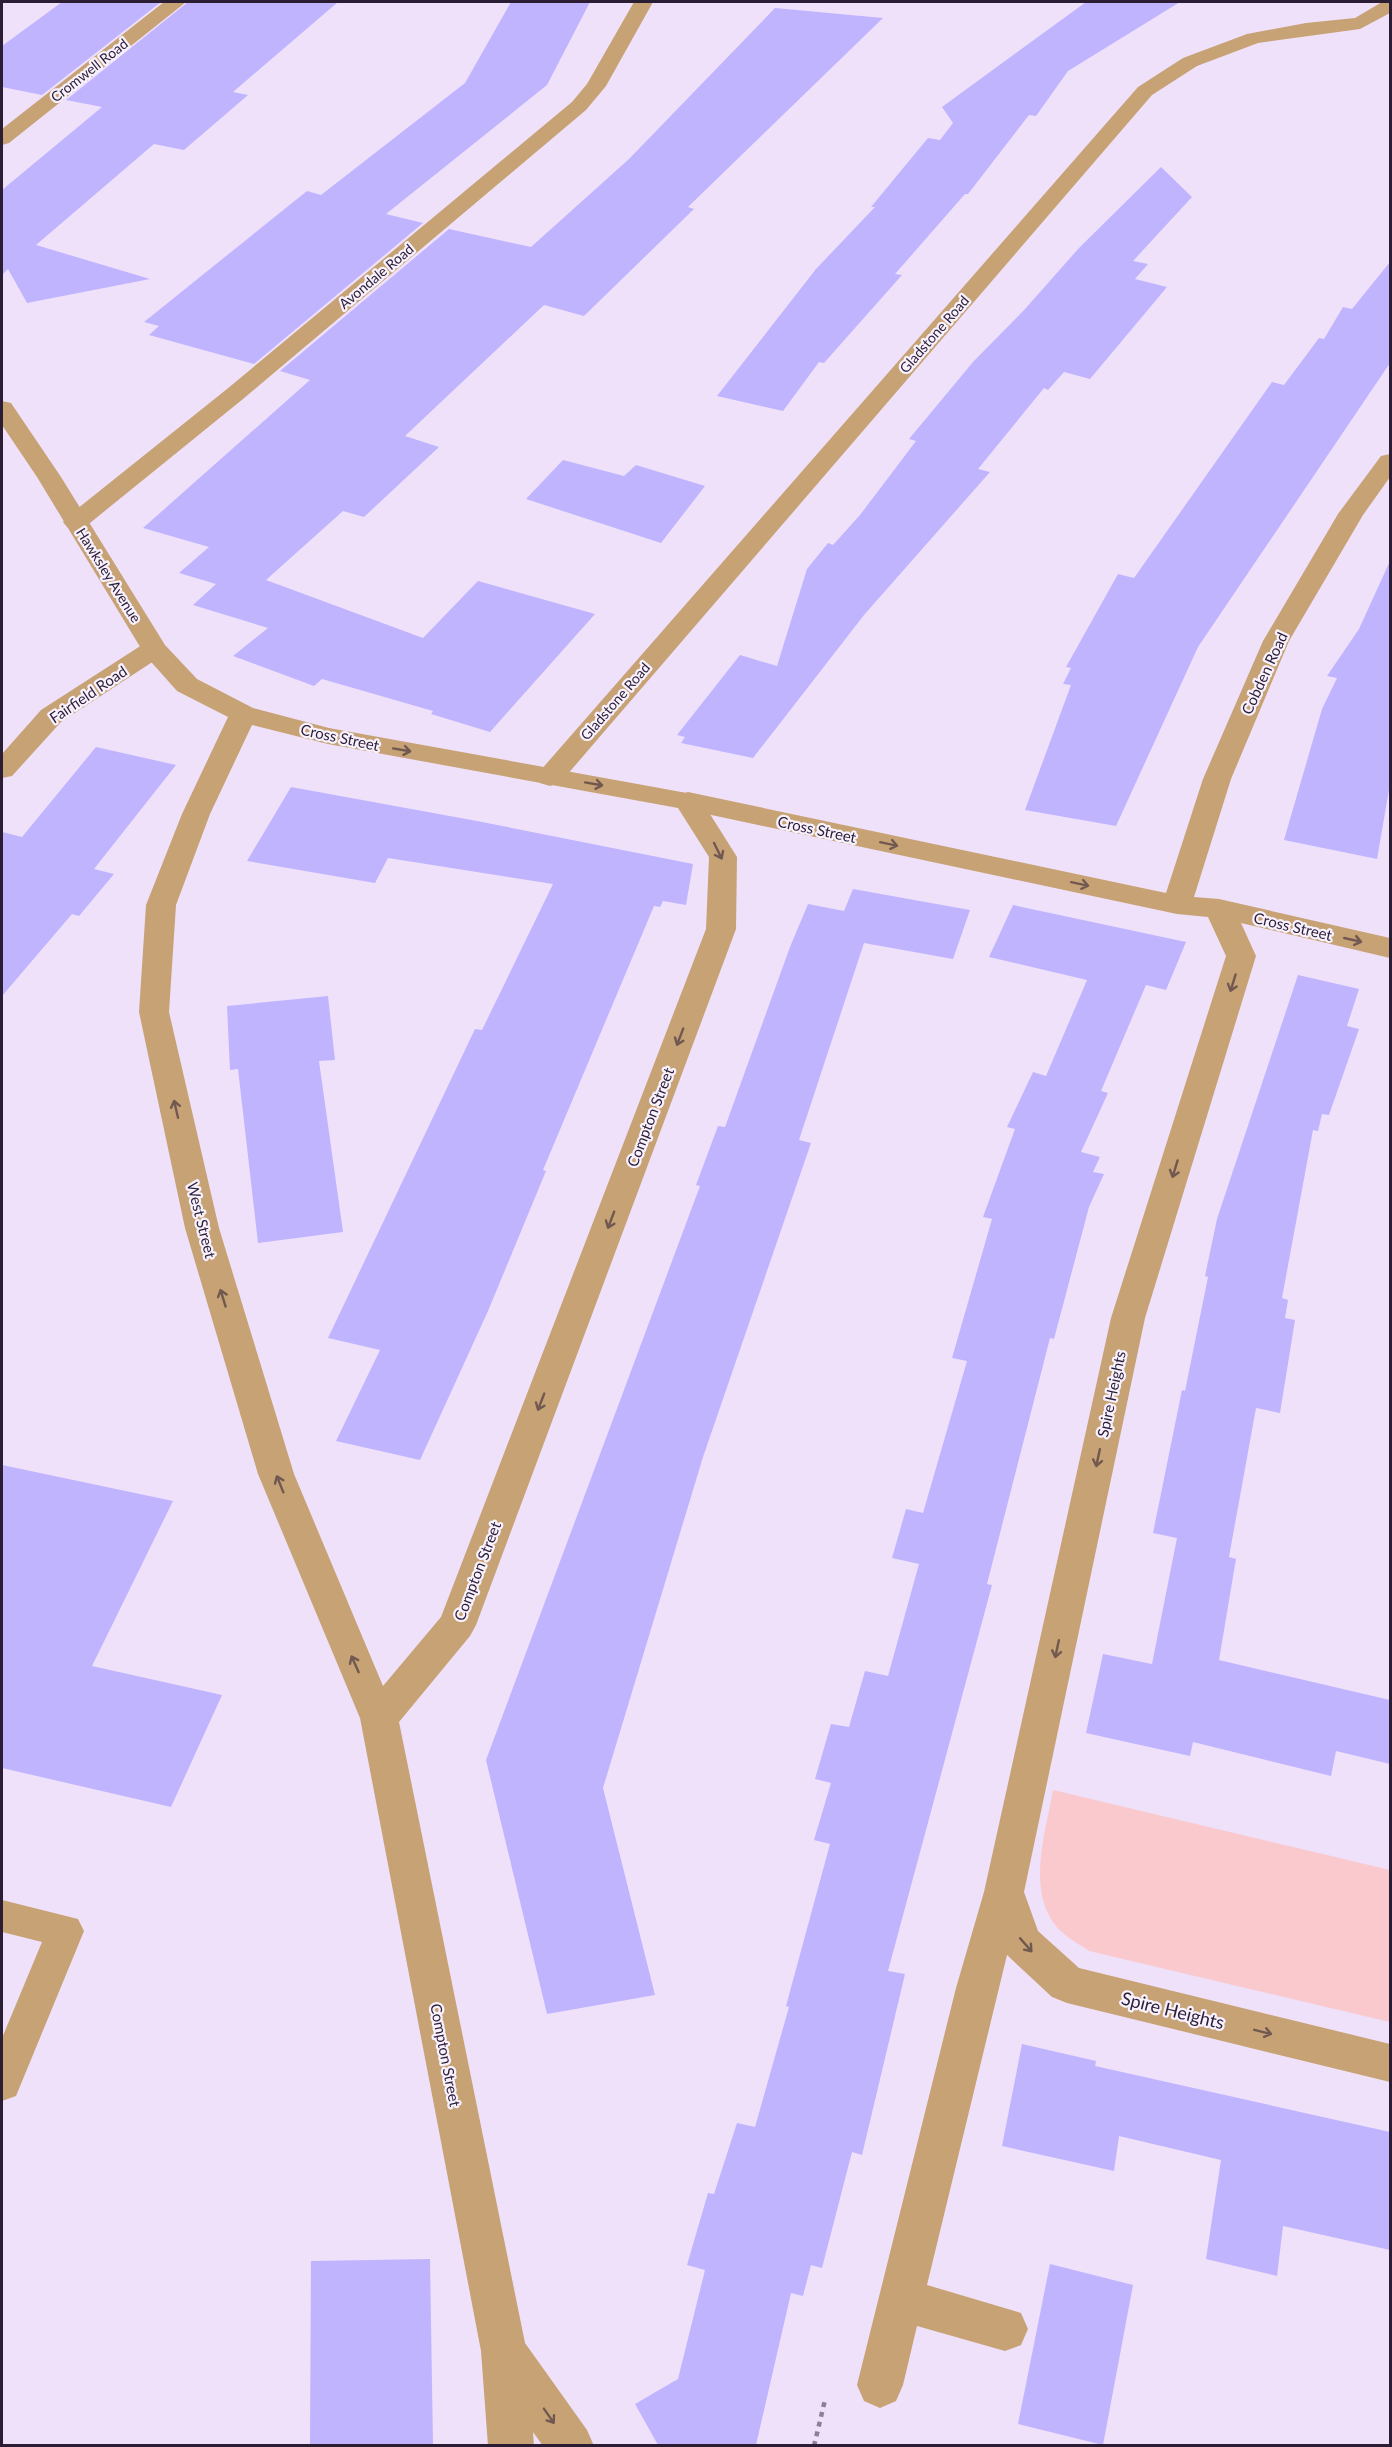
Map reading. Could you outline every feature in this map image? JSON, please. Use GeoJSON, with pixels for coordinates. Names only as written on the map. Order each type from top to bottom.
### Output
{"type":"FeatureCollection","features":[{"type":"Feature","properties":{"kind":"street","name":"Cromwell Road"},"geometry":{"type":"LineString","coordinates":[[2,138],[176,2]]}},
{"type":"Feature","properties":{"kind":"street","name":"Avondale Road"},"geometry":{"type":"LineString","coordinates":[[76,522],[235,394],[579,106],[596,86],[643,2]]}},
{"type":"Feature","properties":{"kind":"street","name":"Gladstone Road"},"geometry":{"type":"LineString","coordinates":[[550,777],[1145,91],[1190,62],[1254,38],[1306,28],[1360,23],[1390,5]]}},
{"type":"Feature","properties":{"kind":"street","name":"Hawksley Avenue"},"geometry":{"type":"LineString","coordinates":[[2,408],[49,477],[154,649],[187,685],[243,714]]}},
{"type":"Feature","properties":{"kind":"street","name":"Cobden Road"},"geometry":{"type":"LineString","coordinates":[[1177,905],[1217,779],[1276,641],[1352,514],[1390,461]]}},
{"type":"Feature","properties":{"kind":"street","name":"Fairfield Road"},"geometry":{"type":"LineString","coordinates":[[2,770],[51,716],[154,649]]}},
{"type":"Feature","properties":{"kind":"street","name":"Cross Street"},"geometry":{"type":"LineString","coordinates":[[243,714],[328,736],[688,801],[1177,905],[1219,909],[1390,948]]}},
{"type":"Feature","properties":{"kind":"street","name":"West Street"},"geometry":{"type":"LineString","coordinates":[[243,714],[196,814],[161,905],[154,1012],[202,1228],[276,1474],[379,1718]]}},
{"type":"Feature","properties":{"kind":"street","name":"Compton Street"},"geometry":{"type":"LineString","coordinates":[[511,2445],[504,2351],[379,1718],[457,1625],[721,929],[723,857],[688,801]]}},
{"type":"Feature","properties":{"kind":"street","name":"Spire Heights"},"geometry":{"type":"LineString","coordinates":[[880,2385],[977,1988],[1004,1892],[1128,1318],[1241,956],[1219,909]]}},
{"type":"Feature","properties":{"kind":"street","name":"Spire Heights"},"geometry":{"type":"LineString","coordinates":[[1004,1892],[1021,1942],[1067,1984],[1390,2063]]}},
{"type":"Feature","properties":{"kind":"street"},"geometry":{"type":"LineString","coordinates":[[901,2300],[1005,2329]]}},
{"type":"Feature","properties":{"kind":"street","name":"Compton Street"},"geometry":{"type":"LineString","coordinates":[[504,2351],[571,2445]]}},
{"type":"Feature","properties":{"kind":"lane"},"geometry":{"type":"LineString","coordinates":[[2,1916],[65,1931],[2,2083]]}},
{"type":"Feature","properties":{"kind":"shaded area"},"geometry":{"type":"Polygon","coordinates":[[[1053,1790],[1390,1870],[1390,2022],[1089,1951],[1072,1940],[1056,1926],[1047,1911],[1042,1895],[1041,1860],[1053,1790]]]}},
{"type":"Feature","properties":{"kind":"building"},"geometry":{"type":"Polygon","coordinates":[[[62,2],[161,2],[42,95],[2,87],[2,46],[62,2]]]}},
{"type":"Feature","properties":{"kind":"building"},"geometry":{"type":"Polygon","coordinates":[[[188,2],[338,2],[233,92],[248,95],[184,150],[154,144],[36,245],[150,279],[27,303],[8,269],[2,275],[2,190],[102,107],[66,100],[188,2]]]}},
{"type":"Feature","properties":{"kind":"building"},"geometry":{"type":"Polygon","coordinates":[[[511,2],[590,2],[547,85],[386,214],[423,223],[254,364],[149,335],[159,326],[144,322],[307,191],[321,195],[465,83],[511,2]]]}},
{"type":"Feature","properties":{"kind":"building"},"geometry":{"type":"Polygon","coordinates":[[[1086,2],[1180,2],[1068,71],[1036,116],[1029,115],[968,194],[965,194],[895,274],[902,275],[824,363],[819,362],[783,411],[717,396],[816,269],[875,207],[871,207],[928,138],[940,140],[953,123],[942,107],[1086,2]]]}},
{"type":"Feature","properties":{"kind":"building"},"geometry":{"type":"Polygon","coordinates":[[[775,8],[883,18],[688,207],[694,209],[584,316],[544,305],[405,436],[439,447],[364,517],[343,511],[266,580],[423,638],[478,581],[595,614],[490,732],[431,714],[433,711],[322,679],[314,686],[233,656],[268,628],[193,605],[216,584],[179,573],[209,547],[143,528],[310,380],[280,371],[449,229],[531,247],[629,159],[775,8]]]}},
{"type":"Feature","properties":{"kind":"building"},"geometry":{"type":"Polygon","coordinates":[[[1161,167],[1192,197],[1133,261],[1148,264],[1135,279],[1167,287],[1090,379],[1064,372],[1048,390],[1044,388],[978,469],[990,472],[864,615],[753,758],[681,743],[685,737],[677,735],[740,655],[777,666],[807,569],[828,543],[833,545],[860,515],[916,441],[909,439],[973,362],[1025,309],[1079,248],[1161,167]]]}},
{"type":"Feature","properties":{"kind":"building"},"geometry":{"type":"Polygon","coordinates":[[[1390,262],[1390,363],[1198,647],[1116,826],[1025,810],[1071,685],[1063,684],[1071,668],[1066,667],[1118,574],[1134,578],[1272,382],[1284,385],[1319,338],[1324,339],[1343,307],[1352,309],[1390,262]]]}},
{"type":"Feature","properties":{"kind":"building"},"geometry":{"type":"Polygon","coordinates":[[[563,460],[624,476],[636,465],[705,486],[661,543],[526,499],[563,460]]]}},
{"type":"Feature","properties":{"kind":"building"},"geometry":{"type":"Polygon","coordinates":[[[1390,561],[1390,784],[1377,859],[1284,840],[1322,709],[1337,678],[1327,676],[1359,629],[1390,561]]]}},
{"type":"Feature","properties":{"kind":"building"},"geometry":{"type":"Polygon","coordinates":[[[96,747],[176,765],[94,869],[114,874],[79,916],[72,914],[2,996],[2,832],[22,837],[96,747]]]}},
{"type":"Feature","properties":{"kind":"building"},"geometry":{"type":"Polygon","coordinates":[[[291,787],[693,864],[686,905],[663,901],[660,907],[654,906],[543,1170],[546,1171],[488,1311],[420,1460],[336,1441],[380,1350],[328,1338],[475,1029],[482,1030],[553,884],[388,858],[375,883],[247,861],[291,787]]]}},
{"type":"Feature","properties":{"kind":"building"},"geometry":{"type":"Polygon","coordinates":[[[853,889],[970,910],[953,959],[864,943],[799,1140],[811,1143],[703,1457],[603,1788],[655,1995],[547,2014],[486,1760],[700,1186],[696,1185],[718,1126],[725,1127],[790,947],[808,904],[844,911],[853,889]]]}},
{"type":"Feature","properties":{"kind":"building"},"geometry":{"type":"Polygon","coordinates":[[[1013,905],[1186,942],[1166,990],[1146,985],[1101,1091],[1108,1093],[1081,1152],[1100,1157],[1093,1172],[1104,1174],[1089,1207],[1054,1339],[1050,1338],[987,1584],[992,1585],[888,1971],[905,1974],[862,2155],[852,2152],[822,2268],[811,2265],[803,2296],[791,2293],[756,2445],[658,2445],[635,2404],[678,2379],[705,2270],[687,2265],[708,2193],[714,2194],[737,2123],[755,2127],[789,2007],[786,2006],[830,1844],[814,1840],[831,1783],[815,1779],[831,1724],[849,1727],[865,1671],[888,1676],[919,1564],[892,1558],[906,1509],[923,1513],[967,1361],[952,1358],[992,1219],[983,1217],[1015,1129],[1007,1127],[1033,1072],[1046,1076],[1087,980],[989,957],[1013,905]]]}},
{"type":"Feature","properties":{"kind":"building"},"geometry":{"type":"Polygon","coordinates":[[[1298,975],[1359,989],[1347,1026],[1359,1029],[1329,1115],[1322,1114],[1318,1131],[1313,1130],[1282,1298],[1288,1300],[1285,1318],[1295,1320],[1280,1413],[1256,1408],[1229,1557],[1236,1559],[1219,1660],[1390,1700],[1390,1764],[1336,1751],[1331,1776],[1193,1742],[1190,1756],[1086,1733],[1103,1654],[1152,1664],[1177,1538],[1153,1533],[1182,1390],[1185,1391],[1217,1219],[1298,975]]]}},
{"type":"Feature","properties":{"kind":"building"},"geometry":{"type":"Polygon","coordinates":[[[328,996],[335,1060],[319,1061],[343,1232],[258,1243],[238,1069],[230,1070],[227,1006],[328,996]]]}},
{"type":"Feature","properties":{"kind":"building"},"geometry":{"type":"Polygon","coordinates":[[[2,1465],[173,1501],[92,1666],[222,1695],[171,1807],[2,1768],[2,1465]]]}},
{"type":"Feature","properties":{"kind":"building"},"geometry":{"type":"Polygon","coordinates":[[[1022,2044],[1096,2061],[1095,2066],[1390,2132],[1390,2250],[1283,2226],[1277,2276],[1206,2259],[1221,2160],[1119,2136],[1114,2171],[1002,2146],[1022,2044]]]}},
{"type":"Feature","properties":{"kind":"building"},"geometry":{"type":"Polygon","coordinates":[[[430,2259],[433,2445],[310,2445],[311,2261],[430,2259]]]}},
{"type":"Feature","properties":{"kind":"building"},"geometry":{"type":"Polygon","coordinates":[[[1050,2264],[1133,2285],[1103,2445],[1018,2424],[1050,2264]]]}}]}
